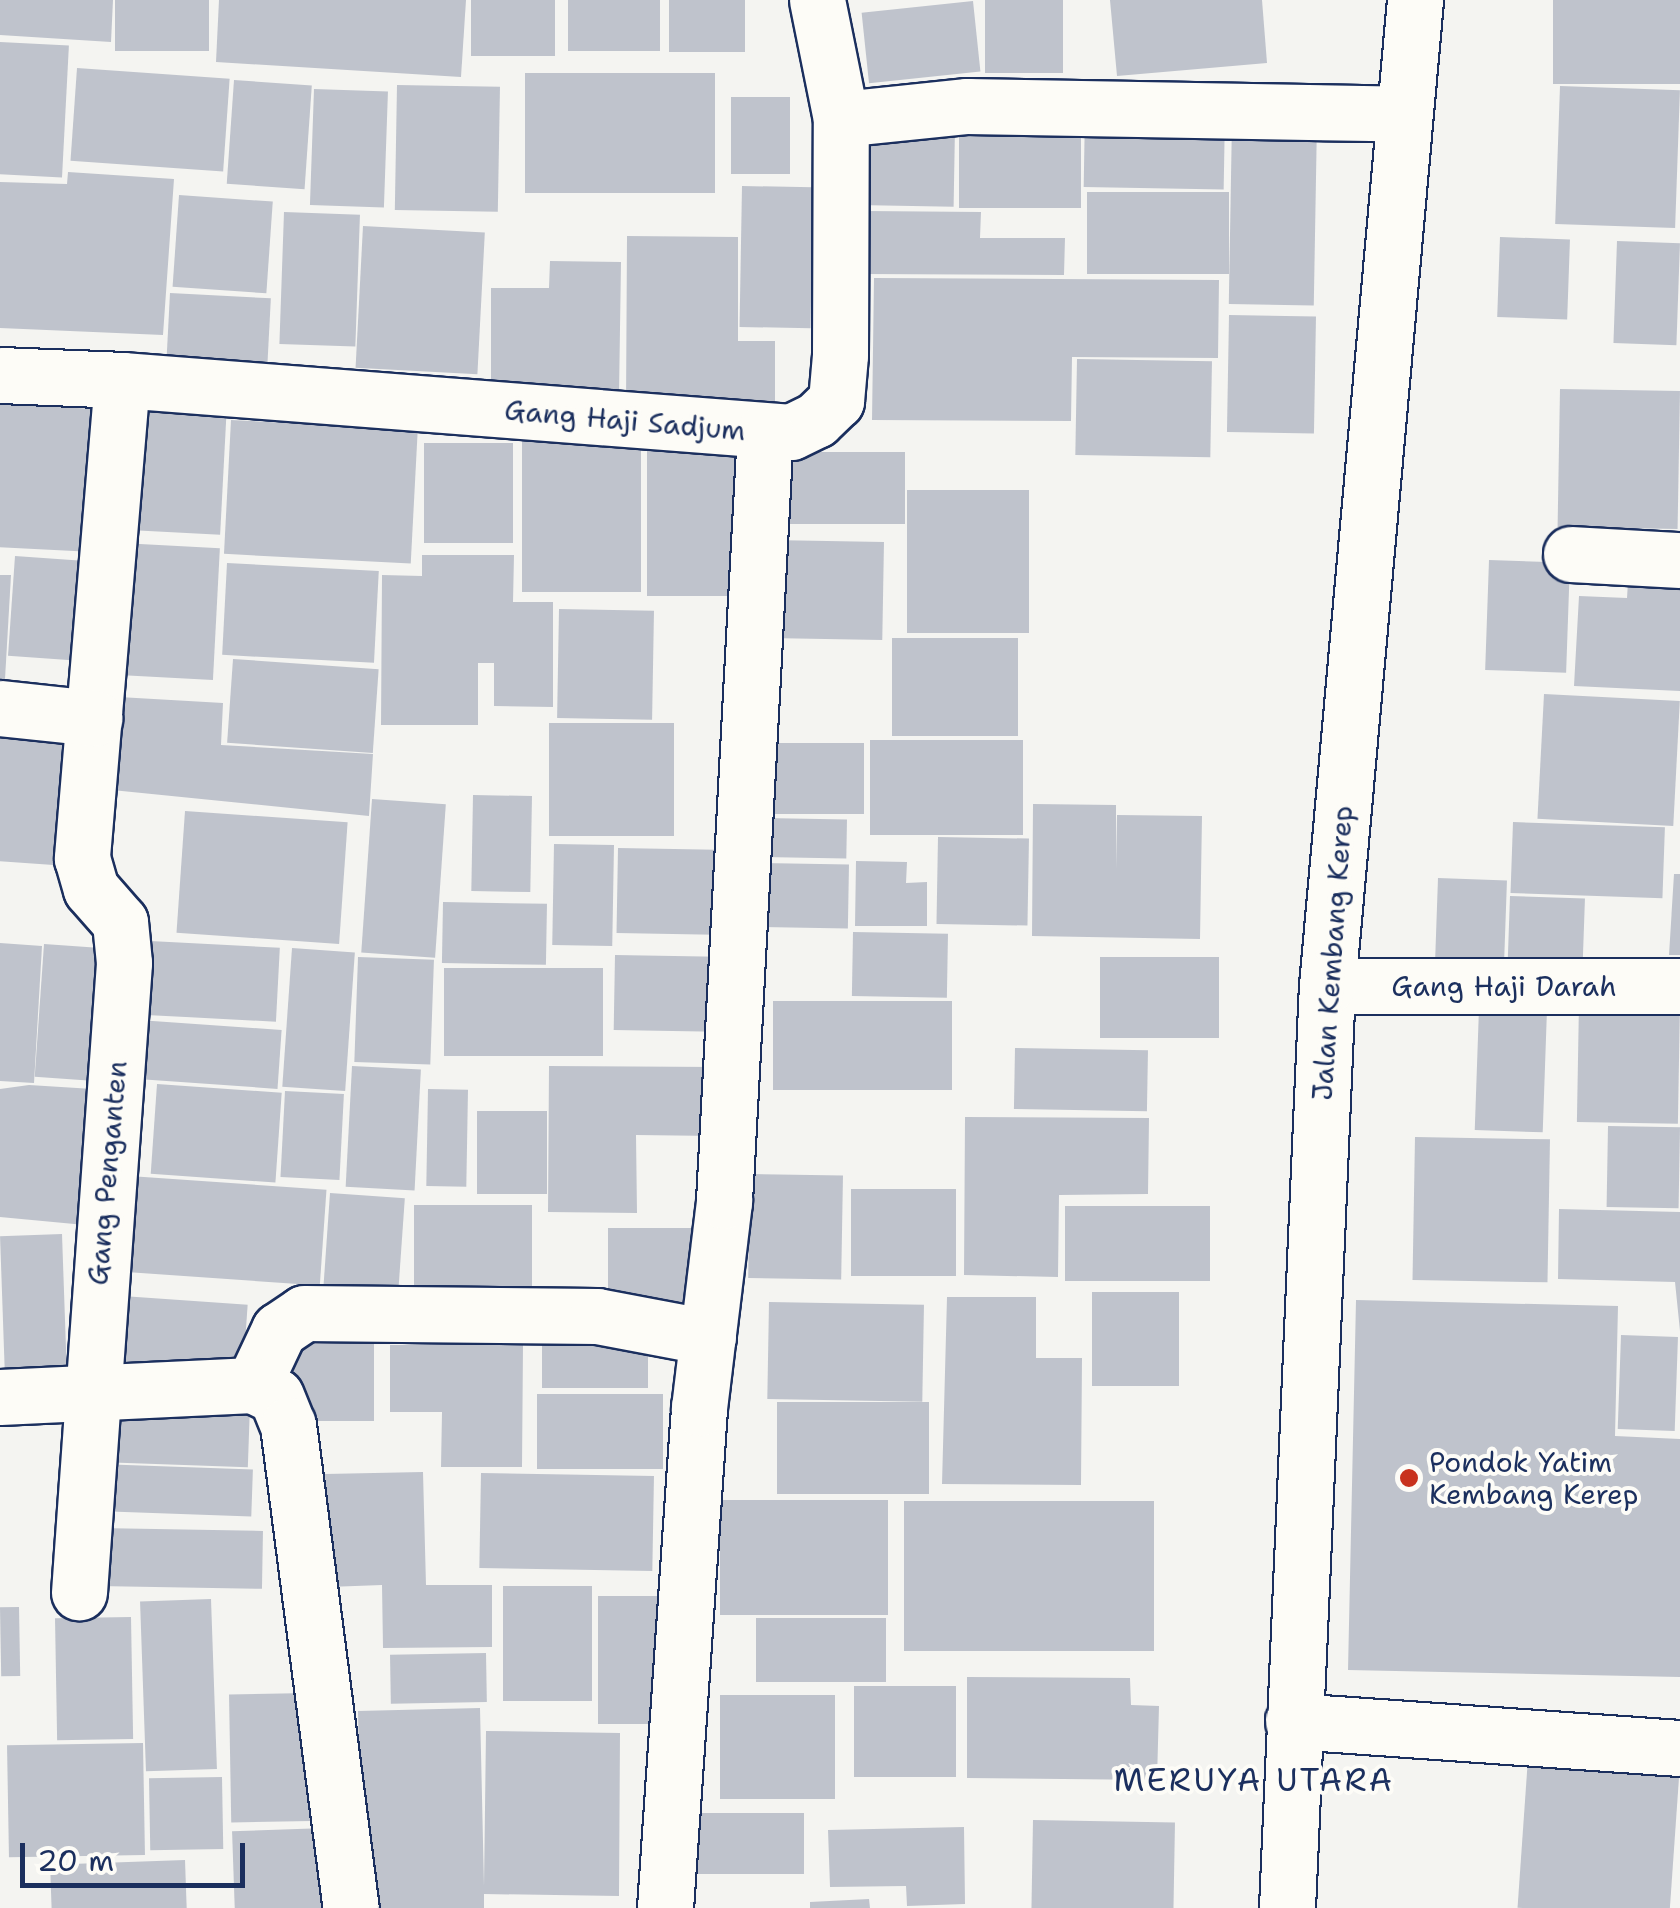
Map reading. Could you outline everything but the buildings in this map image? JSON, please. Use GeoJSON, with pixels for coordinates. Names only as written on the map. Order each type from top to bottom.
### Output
{"type":"FeatureCollection","features":[{"type":"Feature","properties":{"kind":"street","name":"Gang Haji Sadjum"},"geometry":{"type":"LineString","coordinates":[[122,380],[791,432],[836,401],[841,119],[817,0]]}},
{"type":"Feature","properties":{"kind":"street","name":"Jalan Kembang Kerep"},"geometry":{"type":"LineString","coordinates":[[1287,1908],[1328,986],[1415,0]]}},
{"type":"Feature","properties":{"kind":"street"},"geometry":{"type":"LineString","coordinates":[[841,119],[967,106],[1404,114]]}},
{"type":"Feature","properties":{"kind":"street"},"geometry":{"type":"LineString","coordinates":[[0,375],[122,380]]}},
{"type":"Feature","properties":{"kind":"street","name":"Gang Penganten"},"geometry":{"type":"LineString","coordinates":[[79,1592],[87,1392],[124,962],[120,922],[90,889],[82,858],[122,380]]}},
{"type":"Feature","properties":{"kind":"street"},"geometry":{"type":"LineString","coordinates":[[665,1908],[708,1337],[724,1201],[764,431]]}},
{"type":"Feature","properties":{"kind":"street"},"geometry":{"type":"LineString","coordinates":[[1571,554],[1680,560]]}},
{"type":"Feature","properties":{"kind":"street"},"geometry":{"type":"LineString","coordinates":[[0,708],[94,718]]}},
{"type":"Feature","properties":{"kind":"street","name":"Gang Haji Darah"},"geometry":{"type":"LineString","coordinates":[[1328,986],[1680,986]]}},
{"type":"Feature","properties":{"kind":"street"},"geometry":{"type":"LineString","coordinates":[[253,1386],[279,1330],[304,1313],[596,1316],[708,1337]]}},
{"type":"Feature","properties":{"kind":"street"},"geometry":{"type":"LineString","coordinates":[[0,1397],[253,1386],[276,1396],[288,1425],[351,1908]]}},
{"type":"Feature","properties":{"kind":"street"},"geometry":{"type":"LineString","coordinates":[[1293,1721],[1680,1748]]}},
{"type":"Feature","properties":{"kind":"place","name":"Pondok Yatim Kembang Kerep"},"geometry":{"type":"Point","coordinates":[1409,1478]}},
{"type":"Feature","properties":{"kind":"district","name":"MERUYA UTARA"},"geometry":{"type":"Point","coordinates":[1254,1780]}}]}
